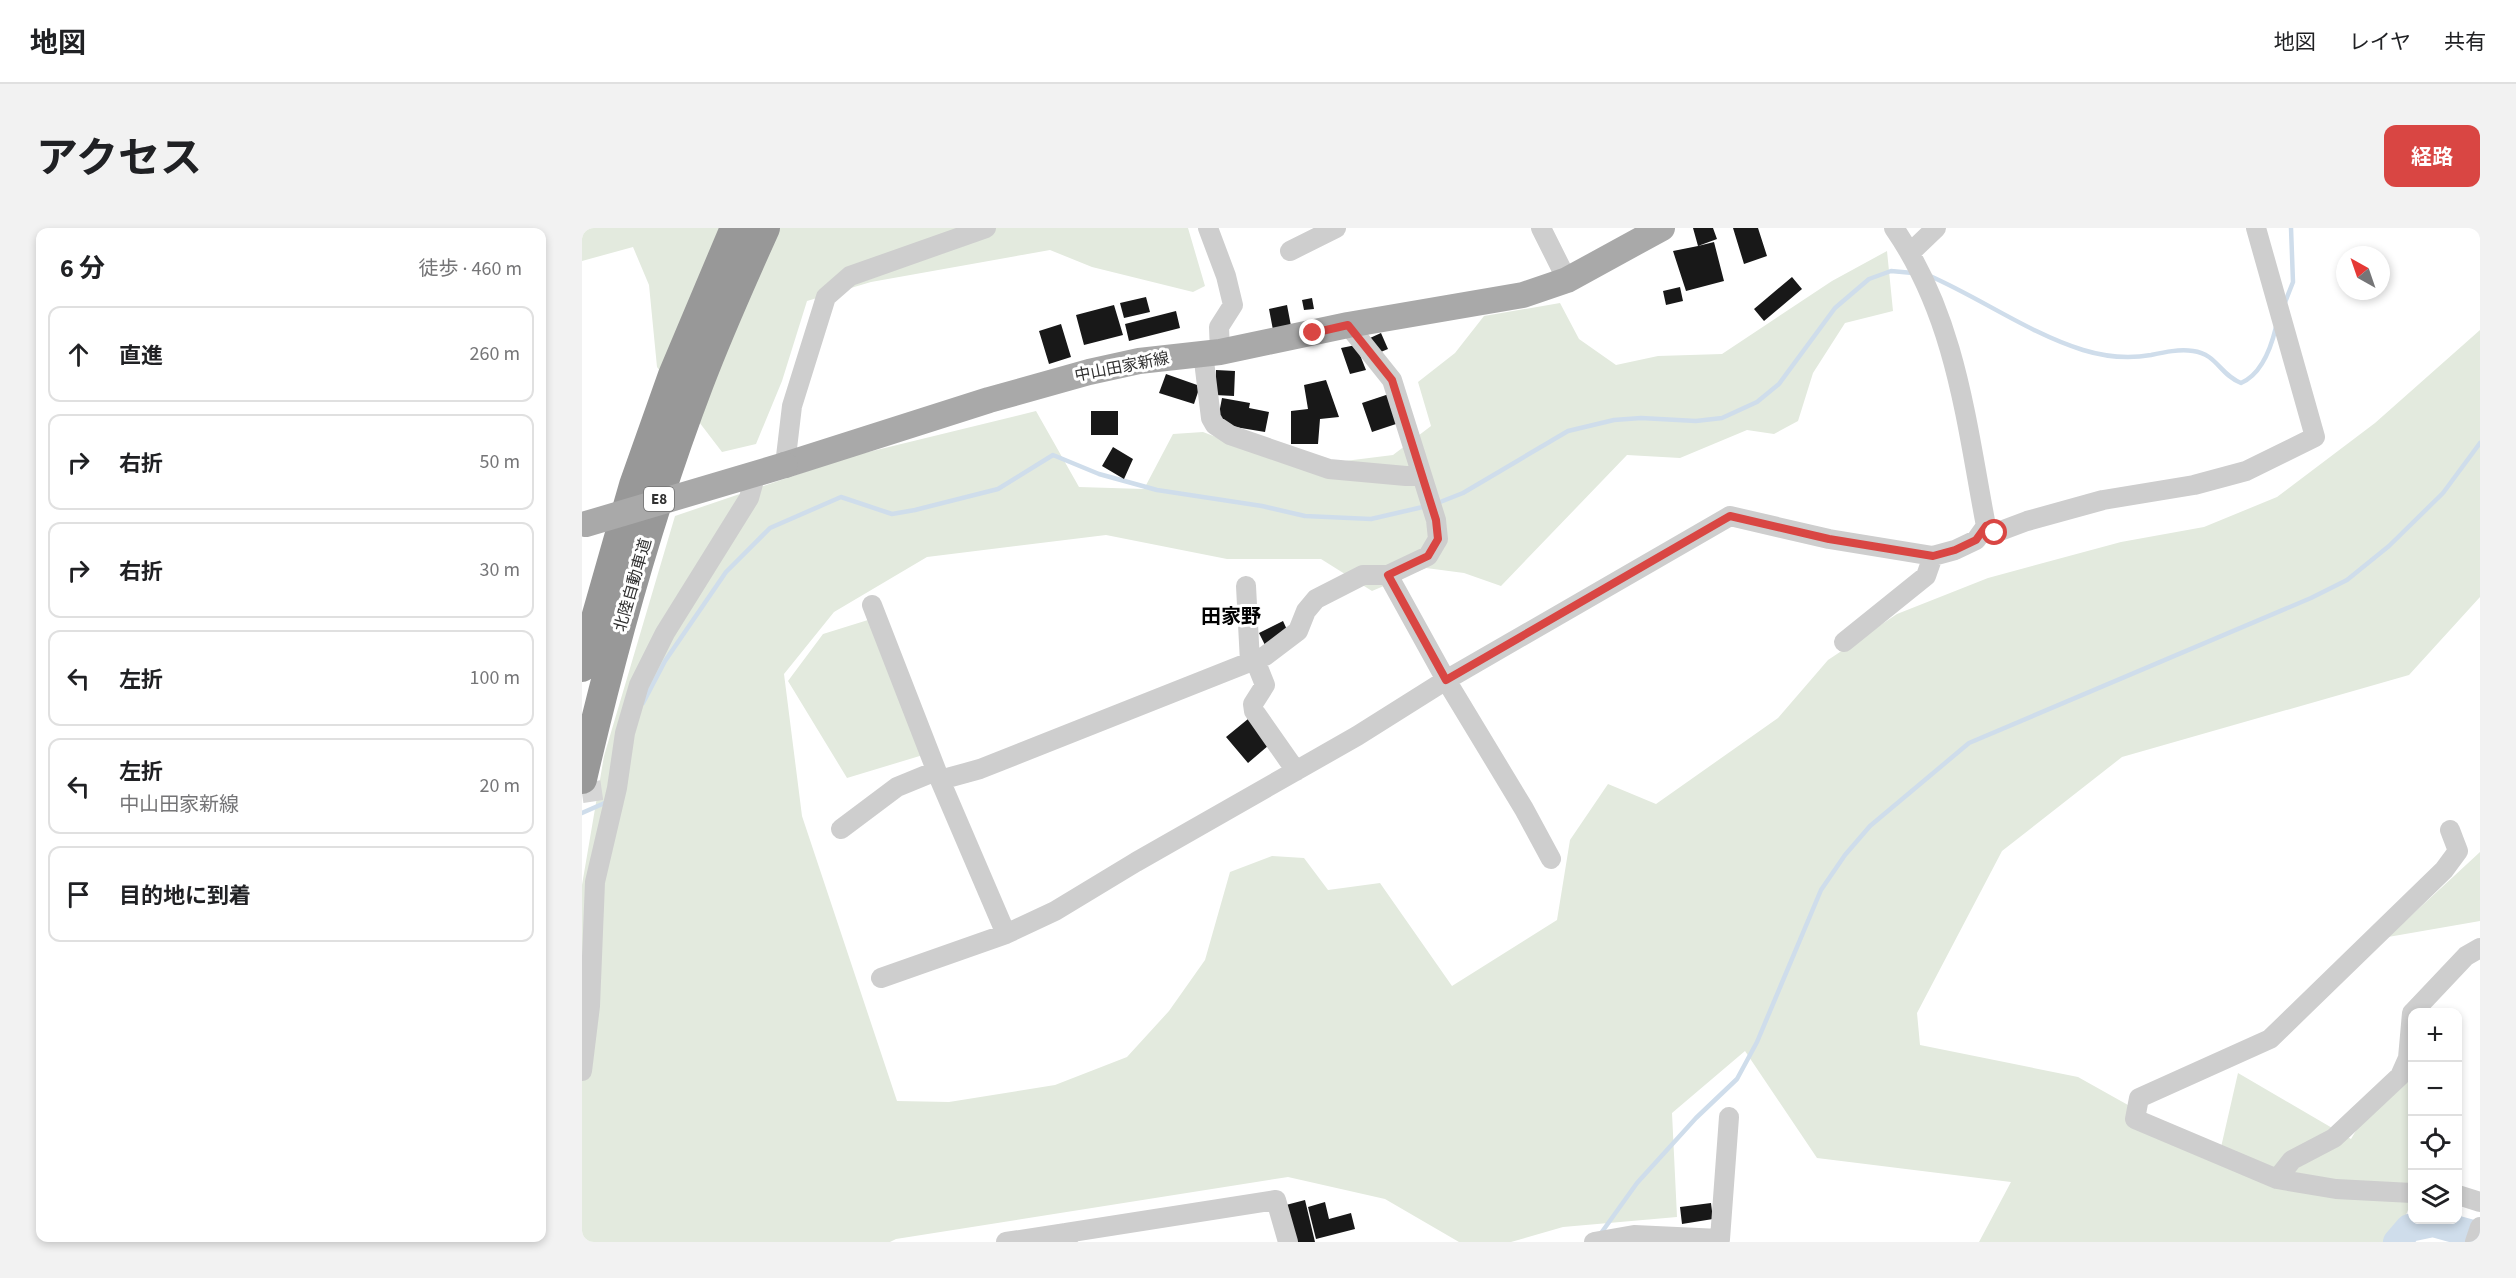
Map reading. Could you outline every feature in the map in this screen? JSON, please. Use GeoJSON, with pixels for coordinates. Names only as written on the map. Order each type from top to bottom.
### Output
{"type":"FeatureCollection","features":[{"type":"Feature","properties":{"kind":"highway","name":"北陸自動車道"},"geometry":{"type":"LineString","coordinates":[[582,667],[638,474],[673,375],[735,228]]}},
{"type":"Feature","properties":{"kind":"highway","name":"北陸自動車道"},"geometry":{"type":"LineString","coordinates":[[582,779],[623,617],[663,484],[699,382],[765,228]]}},
{"type":"Feature","properties":{"kind":"main road","name":"中山田家新線"},"geometry":{"type":"LineString","coordinates":[[584,525],[785,465],[989,400],[1089,372],[1139,361],[1211,352],[1348,325],[1513,297],[1567,280],[1662,228]]}},
{"type":"Feature","properties":{"kind":"street"},"geometry":{"type":"LineString","coordinates":[[785,465],[792,406],[826,297],[850,276],[986,228]]}},
{"type":"Feature","properties":{"kind":"street"},"geometry":{"type":"LineString","coordinates":[[1208,228],[1226,276],[1233,305],[1219,327],[1211,352],[1211,418],[1215,425],[1230,435],[1329,469],[1406,476],[1421,474]]}},
{"type":"Feature","properties":{"kind":"street"},"geometry":{"type":"LineString","coordinates":[[1290,251],[1336,228]]}},
{"type":"Feature","properties":{"kind":"street"},"geometry":{"type":"LineString","coordinates":[[1541,228],[1567,280]]}},
{"type":"Feature","properties":{"kind":"street"},"geometry":{"type":"LineString","coordinates":[[1894,228],[1911,252],[1944,324],[1955,365],[1986,526],[1995,533],[2027,521],[2103,500],[2204,482],[2246,471],[2315,437],[2256,228]]}},
{"type":"Feature","properties":{"kind":"street"},"geometry":{"type":"LineString","coordinates":[[1911,252],[1936,228]]}},
{"type":"Feature","properties":{"kind":"street"},"geometry":{"type":"LineString","coordinates":[[841,829],[897,787],[938,776],[980,769],[1265,656],[1298,631],[1306,611],[1316,598],[1362,575],[1388,575],[1428,556],[1438,539],[1436,520],[1392,380],[1348,325]]}},
{"type":"Feature","properties":{"kind":"street"},"geometry":{"type":"LineString","coordinates":[[582,1071],[590,1006],[595,882],[617,788],[625,733],[639,685],[665,633],[749,498],[756,473]]}},
{"type":"Feature","properties":{"kind":"street"},"geometry":{"type":"LineString","coordinates":[[881,978],[1006,934],[1055,911],[1357,736],[1446,680],[1730,516],[1829,539],[1933,556],[1955,550],[1976,540],[1986,526]]}},
{"type":"Feature","properties":{"kind":"street"},"geometry":{"type":"LineString","coordinates":[[1844,642],[1926,576],[1933,556]]}},
{"type":"Feature","properties":{"kind":"street"},"geometry":{"type":"LineString","coordinates":[[1388,575],[1446,680],[1524,809],[1551,859]]}},
{"type":"Feature","properties":{"kind":"street"},"geometry":{"type":"LineString","coordinates":[[1246,586],[1252,661],[1265,684],[1253,705],[1254,711],[1296,771]]}},
{"type":"Feature","properties":{"kind":"street"},"geometry":{"type":"LineString","coordinates":[[872,605],[938,776],[1006,934]]}},
{"type":"Feature","properties":{"kind":"street"},"geometry":{"type":"LineString","coordinates":[[2408,1193],[2336,1189],[2277,1179],[2135,1119],[2139,1098],[2270,1039],[2444,870],[2458,851],[2450,830]]}},
{"type":"Feature","properties":{"kind":"street"},"geometry":{"type":"LineString","coordinates":[[2418,1008],[2466,956],[2480,948]]}},
{"type":"Feature","properties":{"kind":"street"},"geometry":{"type":"LineString","coordinates":[[2277,1179],[2292,1160],[2334,1138],[2400,1076],[2408,1058]]}},
{"type":"Feature","properties":{"kind":"street"},"geometry":{"type":"LineString","coordinates":[[1594,1242],[1634,1235],[1720,1239],[1729,1117]]}},
{"type":"Feature","properties":{"kind":"street"},"geometry":{"type":"LineString","coordinates":[[2462,1197],[2480,1202]]}},
{"type":"Feature","properties":{"kind":"street"},"geometry":{"type":"LineString","coordinates":[[1006,1242],[1067,1237],[1276,1200],[1288,1242]]}},
{"type":"Feature","properties":{"kind":"street"},"geometry":{"type":"LineString","coordinates":[[2475,1242],[2480,1227]]}},
{"type":"Feature","properties":{"kind":"shaded area"},"geometry":{"type":"Polygon","coordinates":[[[582,228],[1188,228],[1205,286],[1193,292],[1092,267],[1050,250],[871,282],[807,301],[782,381],[756,444],[722,452],[657,367],[649,285],[633,247],[582,261],[582,228]]]}},
{"type":"Feature","properties":{"kind":"shaded area"},"geometry":{"type":"Polygon","coordinates":[[[1887,251],[1893,311],[1845,323],[1813,373],[1798,421],[1774,434],[1747,430],[1680,458],[1627,455],[1501,586],[1464,573],[1426,568],[1372,591],[1321,559],[1227,559],[1106,535],[927,557],[834,612],[784,674],[802,816],[897,1101],[949,1102],[1055,1085],[1127,1057],[1169,1011],[1205,960],[1230,872],[1272,856],[1304,858],[1328,890],[1380,883],[1452,986],[1557,920],[1570,840],[1608,784],[1656,804],[1778,718],[1828,660],[1897,614],[1988,578],[2121,542],[2204,527],[2277,497],[2375,423],[2480,330],[2480,597],[2409,675],[2122,757],[2002,851],[1917,1013],[1920,1045],[2078,1077],[2219,1156],[2238,1073],[2351,1139],[2408,1044],[2408,1210],[2395,1242],[1979,1242],[2011,1182],[1817,1158],[1745,1051],[1672,1113],[1677,1217],[1563,1227],[1511,1242],[1459,1242],[1385,1199],[1288,1177],[896,1239],[890,1242],[582,1242],[582,885],[604,756],[675,516],[852,456],[1036,411],[1079,487],[1144,489],[1173,434],[1203,432],[1286,464],[1345,461],[1393,455],[1431,426],[1418,382],[1455,353],[1484,316],[1560,303],[1579,339],[1616,365],[1658,356],[1722,354],[1832,281],[1887,251]]]}},
{"type":"Feature","properties":{"kind":"shaded area"},"geometry":{"type":"Polygon","coordinates":[[[868,620],[923,755],[847,778],[788,681],[823,634],[868,620]]]}},
{"type":"Feature","properties":{"kind":"shaded area"},"geometry":{"type":"Polygon","coordinates":[[[2480,852],[2480,921],[2388,937],[2480,852]]]}},
{"type":"Feature","properties":{"kind":"building"},"geometry":{"type":"Polygon","coordinates":[[[1693,228],[1713,228],[1717,239],[1698,246],[1693,228]]]}},
{"type":"Feature","properties":{"kind":"building"},"geometry":{"type":"Polygon","coordinates":[[[1733,228],[1758,228],[1767,256],[1744,264],[1733,228]]]}},
{"type":"Feature","properties":{"kind":"building"},"geometry":{"type":"Polygon","coordinates":[[[1714,242],[1724,281],[1686,291],[1673,251],[1714,242]]]}},
{"type":"Feature","properties":{"kind":"building"},"geometry":{"type":"Polygon","coordinates":[[[1792,277],[1802,289],[1764,321],[1754,309],[1792,277]]]}},
{"type":"Feature","properties":{"kind":"building"},"geometry":{"type":"Polygon","coordinates":[[[1680,287],[1683,301],[1666,305],[1663,291],[1680,287]]]}},
{"type":"Feature","properties":{"kind":"building"},"geometry":{"type":"Polygon","coordinates":[[[1146,297],[1150,312],[1124,318],[1120,303],[1146,297]]]}},
{"type":"Feature","properties":{"kind":"building"},"geometry":{"type":"Polygon","coordinates":[[[1312,298],[1314,309],[1304,310],[1302,300],[1312,298]]]}},
{"type":"Feature","properties":{"kind":"building"},"geometry":{"type":"Polygon","coordinates":[[[1114,305],[1123,335],[1084,345],[1076,315],[1114,305]]]}},
{"type":"Feature","properties":{"kind":"building"},"geometry":{"type":"Polygon","coordinates":[[[1287,305],[1291,326],[1273,330],[1269,309],[1287,305]]]}},
{"type":"Feature","properties":{"kind":"building"},"geometry":{"type":"Polygon","coordinates":[[[1176,311],[1180,328],[1129,341],[1125,324],[1176,311]]]}},
{"type":"Feature","properties":{"kind":"building"},"geometry":{"type":"Polygon","coordinates":[[[1061,324],[1071,357],[1049,364],[1039,331],[1061,324]]]}},
{"type":"Feature","properties":{"kind":"building"},"geometry":{"type":"Polygon","coordinates":[[[1381,333],[1388,349],[1376,354],[1370,338],[1381,333]]]}},
{"type":"Feature","properties":{"kind":"building"},"geometry":{"type":"Polygon","coordinates":[[[1356,345],[1366,370],[1350,374],[1341,348],[1356,345]]]}},
{"type":"Feature","properties":{"kind":"building"},"geometry":{"type":"Polygon","coordinates":[[[1216,370],[1235,371],[1234,396],[1215,395],[1216,370]]]}},
{"type":"Feature","properties":{"kind":"building"},"geometry":{"type":"Polygon","coordinates":[[[1166,374],[1200,386],[1194,404],[1159,393],[1166,374]]]}},
{"type":"Feature","properties":{"kind":"building"},"geometry":{"type":"Polygon","coordinates":[[[1326,380],[1339,417],[1320,419],[1318,444],[1291,444],[1291,411],[1308,409],[1304,385],[1326,380]]]}},
{"type":"Feature","properties":{"kind":"building"},"geometry":{"type":"Polygon","coordinates":[[[1389,394],[1399,423],[1372,432],[1362,403],[1389,394]]]}},
{"type":"Feature","properties":{"kind":"building"},"geometry":{"type":"Polygon","coordinates":[[[1222,398],[1250,403],[1249,408],[1269,412],[1265,432],[1217,424],[1222,398]]]}},
{"type":"Feature","properties":{"kind":"building"},"geometry":{"type":"Polygon","coordinates":[[[1091,411],[1118,411],[1118,435],[1091,435],[1091,411]]]}},
{"type":"Feature","properties":{"kind":"building"},"geometry":{"type":"Polygon","coordinates":[[[1113,447],[1133,459],[1124,479],[1102,466],[1113,447]]]}},
{"type":"Feature","properties":{"kind":"building"},"geometry":{"type":"Polygon","coordinates":[[[1283,621],[1289,634],[1265,645],[1259,633],[1283,621]]]}},
{"type":"Feature","properties":{"kind":"building"},"geometry":{"type":"Polygon","coordinates":[[[1248,719],[1269,745],[1248,763],[1226,737],[1248,719]]]}},
{"type":"Feature","properties":{"kind":"building"},"geometry":{"type":"Polygon","coordinates":[[[1305,1200],[1315,1242],[1295,1242],[1286,1205],[1305,1200]]]}},
{"type":"Feature","properties":{"kind":"building"},"geometry":{"type":"Polygon","coordinates":[[[1325,1202],[1329,1219],[1351,1213],[1355,1229],[1316,1239],[1308,1207],[1325,1202]]]}},
{"type":"Feature","properties":{"kind":"building"},"geometry":{"type":"Polygon","coordinates":[[[1711,1203],[1713,1219],[1682,1224],[1680,1207],[1711,1203]]]}},
{"type":"Feature","properties":{"kind":"waterway"},"geometry":{"type":"LineString","coordinates":[[2284,305],[2293,282],[2291,228]]}},
{"type":"Feature","properties":{"kind":"waterway"},"geometry":{"type":"LineString","coordinates":[[1435,504],[1463,493],[1568,431],[1614,420],[1641,418],[1696,421],[1722,418],[1757,402],[1779,384],[1835,308],[1869,279],[1891,271],[1913,273]]}},
{"type":"Feature","properties":{"kind":"waterway"},"geometry":{"type":"LineString","coordinates":[[1930,276],[2025,325],[2083,350],[2125,357],[2193,351],[2208,356],[2228,375],[2241,383],[2260,367],[2268,352],[2276,327]]}},
{"type":"Feature","properties":{"kind":"waterway"},"geometry":{"type":"LineString","coordinates":[[1599,1236],[1637,1183],[1696,1118],[1737,1079],[1757,1042],[1821,890],[1845,855],[1870,826],[1969,743],[2311,598],[2347,580],[2389,546],[2443,493],[2480,443]]}},
{"type":"Feature","properties":{"kind":"waterway"},"geometry":{"type":"LineString","coordinates":[[643,703],[665,661],[726,572],[770,528],[841,497],[892,514],[915,510],[998,489],[1053,455],[1099,474],[1157,490],[1262,506],[1305,516],[1371,519],[1427,506]]}},
{"type":"Feature","properties":{"kind":"waterway"},"geometry":{"type":"LineString","coordinates":[[582,813],[607,802]]}},
{"type":"Feature","properties":{"kind":"waterway"},"geometry":{"type":"LineString","coordinates":[[2397,1242],[2409,1228],[2433,1223],[2480,1236]]}},
{"type":"Feature","properties":{"kind":"tunnel"},"geometry":{"type":"LineString","coordinates":[[582,793],[617,788]]}},
{"type":"Feature","properties":{"kind":"district","name":"田家野"},"geometry":{"type":"Point","coordinates":[1231,617]}},
{"type":"Feature","properties":{"kind":"route"},"geometry":{"type":"LineString","coordinates":[[1313,333],[1348,325],[1392,380],[1436,520],[1438,539],[1428,556],[1388,575],[1446,680],[1730,516],[1829,539],[1933,556],[1955,550],[1976,540],[1986,526],[1995,533]]}}]}
